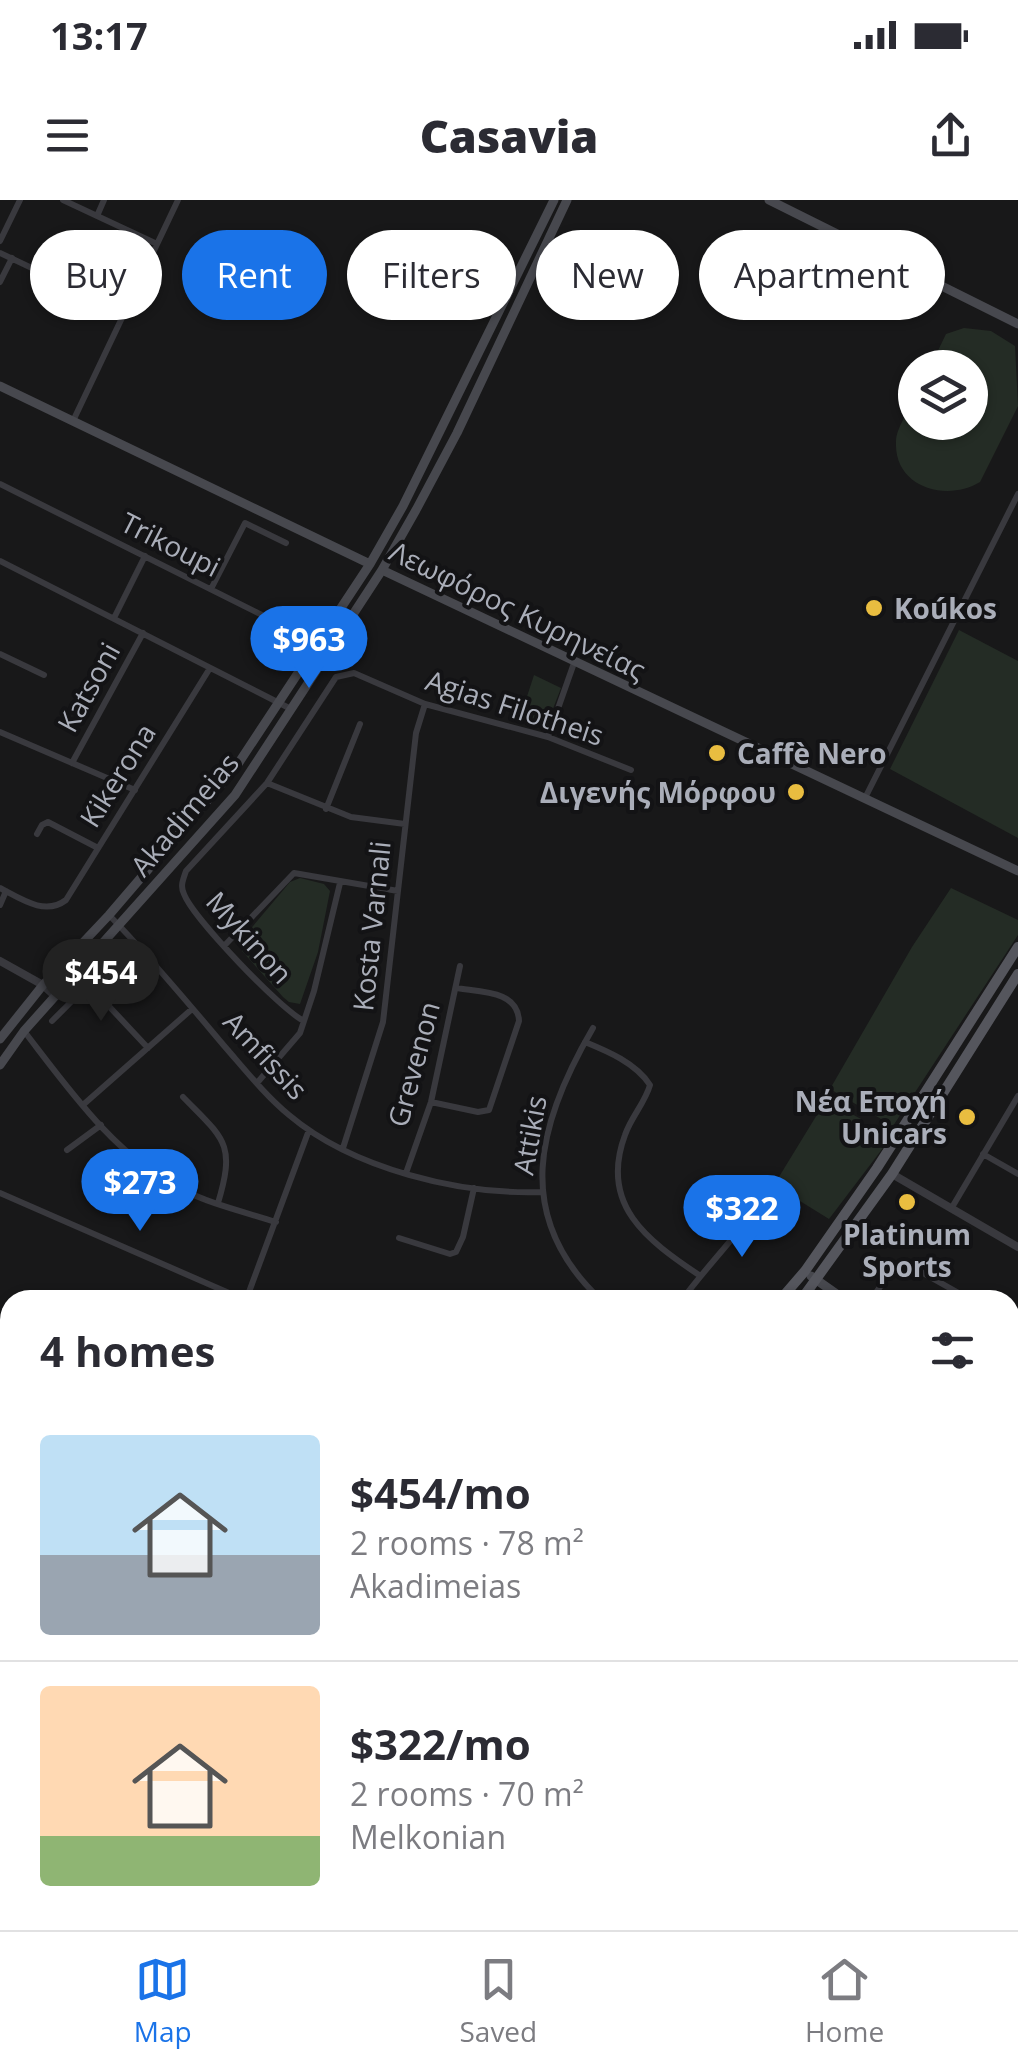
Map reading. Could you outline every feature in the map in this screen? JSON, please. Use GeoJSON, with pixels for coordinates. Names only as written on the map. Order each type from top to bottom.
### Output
{"type":"FeatureCollection","features":[{"type":"Feature","properties":{"kind":"main road","name":"Akadimeias"},"geometry":{"type":"LineString","coordinates":[[0,1039],[43,985],[222,785],[370,564],[424,467],[554,200]]}},
{"type":"Feature","properties":{"kind":"main road","name":"Akadimeias"},"geometry":{"type":"LineString","coordinates":[[0,1065],[6,1049],[235,796],[382,570],[457,434],[567,200]]}},
{"type":"Feature","properties":{"kind":"main road"},"geometry":{"type":"LineString","coordinates":[[770,200],[1018,324]]}},
{"type":"Feature","properties":{"kind":"main road","name":"Λεωφόρος Κυρηνείας"},"geometry":{"type":"LineString","coordinates":[[0,386],[370,564]]}},
{"type":"Feature","properties":{"kind":"main road","name":"Λεωφόρος Κυρηνείας"},"geometry":{"type":"LineString","coordinates":[[382,570],[1018,871]]}},
{"type":"Feature","properties":{"kind":"main road"},"geometry":{"type":"LineString","coordinates":[[788,1290],[877,1168],[1016,954]]}},
{"type":"Feature","properties":{"kind":"main road"},"geometry":{"type":"LineString","coordinates":[[809,1290],[892,1174],[1018,974]]}},
{"type":"Feature","properties":{"kind":"main road"},"geometry":{"type":"LineString","coordinates":[[804,1271],[830,1290]]}},
{"type":"Feature","properties":{"kind":"street"},"geometry":{"type":"LineString","coordinates":[[0,241],[20,200]]}},
{"type":"Feature","properties":{"kind":"street"},"geometry":{"type":"LineString","coordinates":[[63,200],[127,230]]}},
{"type":"Feature","properties":{"kind":"street"},"geometry":{"type":"LineString","coordinates":[[97,216],[104,200]]}},
{"type":"Feature","properties":{"kind":"street"},"geometry":{"type":"LineString","coordinates":[[162,234],[178,200]]}},
{"type":"Feature","properties":{"kind":"street"},"geometry":{"type":"LineString","coordinates":[[0,252],[30,267]]}},
{"type":"Feature","properties":{"kind":"street"},"geometry":{"type":"LineString","coordinates":[[0,282],[12,258]]}},
{"type":"Feature","properties":{"kind":"street"},"geometry":{"type":"LineString","coordinates":[[73,420],[121,320]]}},
{"type":"Feature","properties":{"kind":"street","name":"Trikoupi"},"geometry":{"type":"LineString","coordinates":[[0,484],[290,629],[308,628],[318,613]]}},
{"type":"Feature","properties":{"kind":"street"},"geometry":{"type":"LineString","coordinates":[[865,798],[1018,494]]}},
{"type":"Feature","properties":{"kind":"street"},"geometry":{"type":"LineString","coordinates":[[211,590],[246,523],[286,543]]}},
{"type":"Feature","properties":{"kind":"street"},"geometry":{"type":"LineString","coordinates":[[114,618],[146,556]]}},
{"type":"Feature","properties":{"kind":"street"},"geometry":{"type":"LineString","coordinates":[[0,561],[292,709]]}},
{"type":"Feature","properties":{"kind":"street","name":"Λεωφόρος Κυρηνείας"},"geometry":{"type":"LineString","coordinates":[[370,564],[382,570]]}},
{"type":"Feature","properties":{"kind":"street","name":"Katsoni"},"geometry":{"type":"LineString","coordinates":[[72,763],[143,634]]}},
{"type":"Feature","properties":{"kind":"street"},"geometry":{"type":"LineString","coordinates":[[0,654],[44,676]]}},
{"type":"Feature","properties":{"kind":"street"},"geometry":{"type":"LineString","coordinates":[[548,736],[574,663]]}},
{"type":"Feature","properties":{"kind":"street","name":"Kikerona"},"geometry":{"type":"LineString","coordinates":[[3,890],[44,908],[60,905],[210,668]]}},
{"type":"Feature","properties":{"kind":"street","name":"Agias Filotheis"},"geometry":{"type":"LineString","coordinates":[[267,784],[331,684],[342,674],[354,673],[426,704],[548,736],[631,770]]}},
{"type":"Feature","properties":{"kind":"street","name":"Kosta Varnali"},"geometry":{"type":"LineString","coordinates":[[343,1149],[384,1022],[416,733],[426,704]]}},
{"type":"Feature","properties":{"kind":"street"},"geometry":{"type":"LineString","coordinates":[[326,809],[360,724]]}},
{"type":"Feature","properties":{"kind":"street"},"geometry":{"type":"LineString","coordinates":[[0,747],[3,734],[135,790]]}},
{"type":"Feature","properties":{"kind":"street"},"geometry":{"type":"LineString","coordinates":[[267,784],[326,809],[372,821],[405,824]]}},
{"type":"Feature","properties":{"kind":"street","name":"Mykinon"},"geometry":{"type":"LineString","coordinates":[[267,784],[186,871],[182,888],[190,906],[282,1006],[304,1022]]}},
{"type":"Feature","properties":{"kind":"street"},"geometry":{"type":"LineString","coordinates":[[37,834],[42,824],[48,822],[98,848]]}},
{"type":"Feature","properties":{"kind":"street"},"geometry":{"type":"LineString","coordinates":[[226,945],[294,873],[398,891]]}},
{"type":"Feature","properties":{"kind":"street"},"geometry":{"type":"LineString","coordinates":[[256,1083],[291,1044],[304,1022],[340,883]]}},
{"type":"Feature","properties":{"kind":"street"},"geometry":{"type":"LineString","coordinates":[[0,905],[3,890]]}},
{"type":"Feature","properties":{"kind":"street","name":"Amfissis"},"geometry":{"type":"LineString","coordinates":[[109,915],[256,1083],[309,1130],[343,1149],[406,1173],[474,1188],[542,1192]]}},
{"type":"Feature","properties":{"kind":"street"},"geometry":{"type":"LineString","coordinates":[[110,935],[135,943]]}},
{"type":"Feature","properties":{"kind":"street"},"geometry":{"type":"LineString","coordinates":[[0,961],[55,996]]}},
{"type":"Feature","properties":{"kind":"street","name":"Grevenon"},"geometry":{"type":"LineString","coordinates":[[406,1173],[431,1102],[460,966]]}},
{"type":"Feature","properties":{"kind":"street"},"geometry":{"type":"LineString","coordinates":[[431,1102],[478,1112],[489,1110],[519,1021],[518,1010],[507,998],[456,988]]}},
{"type":"Feature","properties":{"kind":"street"},"geometry":{"type":"LineString","coordinates":[[52,1022],[75,998],[92,994],[148,1048]]}},
{"type":"Feature","properties":{"kind":"street"},"geometry":{"type":"LineString","coordinates":[[84,1104],[192,1009]]}},
{"type":"Feature","properties":{"kind":"street","name":"Attikis"},"geometry":{"type":"LineString","coordinates":[[593,1028],[566,1074],[554,1106],[544,1150],[542,1192],[557,1244],[569,1265],[593,1290]]}},
{"type":"Feature","properties":{"kind":"street"},"geometry":{"type":"LineString","coordinates":[[24,1031],[101,1125],[142,1166],[185,1192],[276,1222]]}},
{"type":"Feature","properties":{"kind":"street"},"geometry":{"type":"LineString","coordinates":[[585,1042],[638,1072],[650,1085],[620,1149],[618,1186],[646,1237],[699,1275]]}},
{"type":"Feature","properties":{"kind":"street"},"geometry":{"type":"LineString","coordinates":[[183,1097],[226,1149],[228,1169],[218,1202]]}},
{"type":"Feature","properties":{"kind":"street"},"geometry":{"type":"LineString","coordinates":[[951,1209],[1017,1099]]}},
{"type":"Feature","properties":{"kind":"street"},"geometry":{"type":"LineString","coordinates":[[67,1150],[101,1125]]}},
{"type":"Feature","properties":{"kind":"street"},"geometry":{"type":"LineString","coordinates":[[250,1290],[309,1130]]}},
{"type":"Feature","properties":{"kind":"street"},"geometry":{"type":"LineString","coordinates":[[983,1154],[1018,1174]]}},
{"type":"Feature","properties":{"kind":"street"},"geometry":{"type":"LineString","coordinates":[[892,1174],[1018,1246]]}},
{"type":"Feature","properties":{"kind":"street"},"geometry":{"type":"LineString","coordinates":[[398,1238],[450,1254],[456,1252],[474,1188]]}},
{"type":"Feature","properties":{"kind":"street"},"geometry":{"type":"LineString","coordinates":[[0,1193],[223,1290]]}},
{"type":"Feature","properties":{"kind":"street"},"geometry":{"type":"LineString","coordinates":[[689,1290],[736,1238],[765,1194]]}},
{"type":"Feature","properties":{"kind":"street"},"geometry":{"type":"LineString","coordinates":[[879,1290],[893,1268],[907,1264],[953,1290]]}},
{"type":"Feature","properties":{"kind":"shaded area"},"geometry":{"type":"Polygon","coordinates":[[[964,328],[991,331],[1015,346],[1018,406],[980,482],[953,491],[925,487],[913,480],[898,458],[896,442],[898,433],[898,440],[988,440],[988,350],[938,350],[946,334],[964,328]]]}},
{"type":"Feature","properties":{"kind":"shaded area"},"geometry":{"type":"Polygon","coordinates":[[[959,630],[1018,661],[1018,838],[890,769],[959,630]]]}},
{"type":"Feature","properties":{"kind":"shaded area"},"geometry":{"type":"Polygon","coordinates":[[[534,675],[561,688],[549,719],[532,726],[519,721],[534,675]]]}},
{"type":"Feature","properties":{"kind":"shaded area"},"geometry":{"type":"Polygon","coordinates":[[[300,878],[324,884],[330,891],[318,952],[300,1004],[283,997],[242,951],[242,939],[290,882],[300,878]]]}},
{"type":"Feature","properties":{"kind":"shaded area"},"geometry":{"type":"Polygon","coordinates":[[[951,888],[1018,920],[1018,935],[893,1126],[830,1089],[951,888]]]}},
{"type":"Feature","properties":{"kind":"shaded area"},"geometry":{"type":"Polygon","coordinates":[[[826,1100],[861,1119],[856,1129],[869,1136],[875,1127],[884,1134],[886,1144],[829,1219],[774,1185],[826,1100]]]}},
{"type":"Feature","properties":{"kind":"place","name":"Koúkos"},"geometry":{"type":"Point","coordinates":[874,608]}},
{"type":"Feature","properties":{"kind":"place","name":"Caffè Nero"},"geometry":{"type":"Point","coordinates":[717,753]}},
{"type":"Feature","properties":{"kind":"place","name":"Διγενής Μόρφου"},"geometry":{"type":"Point","coordinates":[796,792]}},
{"type":"Feature","properties":{"kind":"place","name":"Νέα Εποχή Unicars"},"geometry":{"type":"Point","coordinates":[967,1117]}},
{"type":"Feature","properties":{"kind":"place","name":"Platinum Sports"},"geometry":{"type":"Point","coordinates":[907,1202]}}]}
